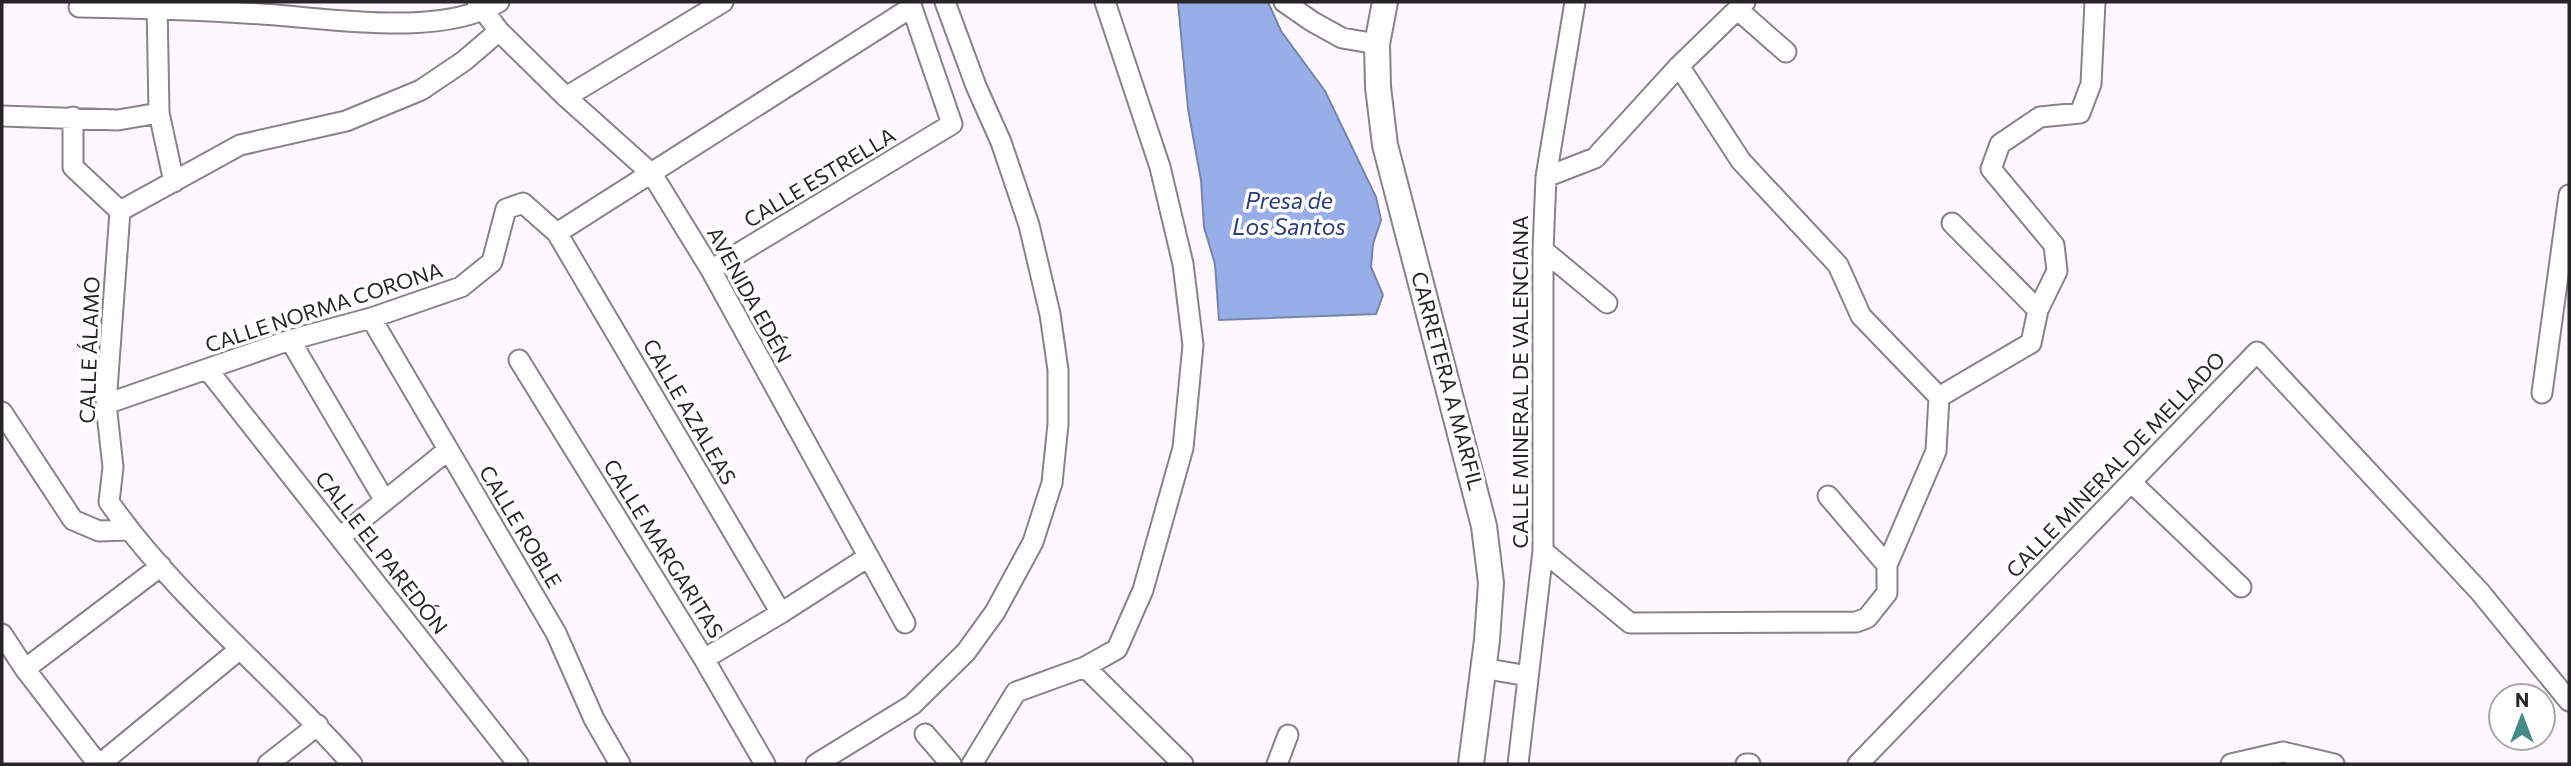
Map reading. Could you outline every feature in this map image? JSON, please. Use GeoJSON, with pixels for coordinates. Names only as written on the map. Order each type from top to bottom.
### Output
{"type":"FeatureCollection","features":[{"type":"Feature","properties":{"kind":"main road","name":"CARRETERA A MARFIL"},"geometry":{"type":"LineString","coordinates":[[1385,2],[1377,44],[1378,87],[1385,145],[1484,526],[1491,583],[1471,764]]}},
{"type":"Feature","properties":{"kind":"street"},"geometry":{"type":"LineString","coordinates":[[566,97],[723,2]]}},
{"type":"Feature","properties":{"kind":"street"},"geometry":{"type":"LineString","coordinates":[[822,763],[912,705],[966,652],[995,612],[1033,542],[1052,483],[1058,424],[1058,370],[1050,314],[1025,214],[1001,142],[976,86],[945,2]]}},
{"type":"Feature","properties":{"kind":"street"},"geometry":{"type":"LineString","coordinates":[[972,764],[1016,692],[1084,667],[1117,649],[1143,590],[1183,448],[1193,345],[1183,264],[1160,167],[1105,2]]}},
{"type":"Feature","properties":{"kind":"street"},"geometry":{"type":"LineString","coordinates":[[1284,2],[1342,38],[1377,44]]}},
{"type":"Feature","properties":{"kind":"street","name":"CALLE MINERAL DE VALENCIANA"},"geometry":{"type":"LineString","coordinates":[[1518,764],[1543,551],[1543,250],[1546,177],[1575,2]]}},
{"type":"Feature","properties":{"kind":"street"},"geometry":{"type":"LineString","coordinates":[[1939,397],[2031,343],[2038,310],[2057,271],[2054,245],[1991,169],[2000,144],[2040,117],[2080,113],[2091,84],[2095,2]]}},
{"type":"Feature","properties":{"kind":"street"},"geometry":{"type":"LineString","coordinates":[[557,233],[911,4]]}},
{"type":"Feature","properties":{"kind":"street","name":"CALLE ESTRELLA"},"geometry":{"type":"LineString","coordinates":[[711,270],[952,124],[911,4]]}},
{"type":"Feature","properties":{"kind":"street"},"geometry":{"type":"LineString","coordinates":[[157,5],[159,113],[174,182]]}},
{"type":"Feature","properties":{"kind":"street"},"geometry":{"type":"LineString","coordinates":[[79,7],[157,5],[370,22],[431,21],[487,5]]}},
{"type":"Feature","properties":{"kind":"street","name":"AVENIDA EDÉN"},"geometry":{"type":"LineString","coordinates":[[487,5],[499,32],[652,174],[711,270],[905,622]]}},
{"type":"Feature","properties":{"kind":"street"},"geometry":{"type":"LineString","coordinates":[[1546,177],[1595,158],[1679,66],[1741,5],[1786,52]]}},
{"type":"Feature","properties":{"kind":"street"},"geometry":{"type":"LineString","coordinates":[[73,117],[73,167],[120,211],[240,145],[346,121],[421,90],[464,61],[499,32]]}},
{"type":"Feature","properties":{"kind":"street"},"geometry":{"type":"LineString","coordinates":[[1543,551],[1630,623],[1856,622],[1867,618],[1887,593],[1888,565],[1936,450],[1939,397],[1861,316],[1838,265],[1741,161],[1679,66]]}},
{"type":"Feature","properties":{"kind":"street"},"geometry":{"type":"LineString","coordinates":[[2,116],[118,120],[159,113]]}},
{"type":"Feature","properties":{"kind":"street"},"geometry":{"type":"LineString","coordinates":[[2542,393],[2569,195]]}},
{"type":"Feature","properties":{"kind":"street","name":"CALLE NORMA CORONA"},"geometry":{"type":"LineString","coordinates":[[106,404],[290,340],[370,318],[461,287],[492,262],[506,209],[523,204],[557,233]]}},
{"type":"Feature","properties":{"kind":"street","name":"CALLE ÁLAMO"},"geometry":{"type":"LineString","coordinates":[[120,211],[106,404],[113,467],[109,502],[129,530],[161,566],[240,649],[318,725],[352,764]]}},
{"type":"Feature","properties":{"kind":"street"},"geometry":{"type":"LineString","coordinates":[[1952,223],[2038,310]]}},
{"type":"Feature","properties":{"kind":"street","name":"CALLE AZALEAS"},"geometry":{"type":"LineString","coordinates":[[557,233],[781,614]]}},
{"type":"Feature","properties":{"kind":"street"},"geometry":{"type":"LineString","coordinates":[[1543,250],[1607,303]]}},
{"type":"Feature","properties":{"kind":"street","name":"CALLE ROBLE"},"geometry":{"type":"LineString","coordinates":[[370,318],[556,633],[594,719],[620,764]]}},
{"type":"Feature","properties":{"kind":"street"},"geometry":{"type":"LineString","coordinates":[[290,340],[385,501]]}},
{"type":"Feature","properties":{"kind":"street","name":"CALLE MINERAL DE MELLADO"},"geometry":{"type":"LineString","coordinates":[[1858,764],[2257,352],[2480,592],[2569,701]]}},
{"type":"Feature","properties":{"kind":"street","name":"CALLE MARGARITAS"},"geometry":{"type":"LineString","coordinates":[[519,360],[704,659],[765,764]]}},
{"type":"Feature","properties":{"kind":"street","name":"CALLE EL PAREDÓN"},"geometry":{"type":"LineString","coordinates":[[208,370],[518,764]]}},
{"type":"Feature","properties":{"kind":"street"},"geometry":{"type":"LineString","coordinates":[[2,412],[73,520],[99,531],[129,530]]}},
{"type":"Feature","properties":{"kind":"street"},"geometry":{"type":"LineString","coordinates":[[340,537],[448,450]]}},
{"type":"Feature","properties":{"kind":"street"},"geometry":{"type":"LineString","coordinates":[[2131,482],[2241,587]]}},
{"type":"Feature","properties":{"kind":"street"},"geometry":{"type":"LineString","coordinates":[[1828,496],[1888,565]]}},
{"type":"Feature","properties":{"kind":"street"},"geometry":{"type":"LineString","coordinates":[[704,659],[781,614],[868,557]]}},
{"type":"Feature","properties":{"kind":"street"},"geometry":{"type":"LineString","coordinates":[[25,669],[161,566]]}},
{"type":"Feature","properties":{"kind":"street"},"geometry":{"type":"LineString","coordinates":[[2,634],[25,669],[99,764],[240,649]]}},
{"type":"Feature","properties":{"kind":"street"},"geometry":{"type":"LineString","coordinates":[[1084,667],[1183,764]]}},
{"type":"Feature","properties":{"kind":"street"},"geometry":{"type":"LineString","coordinates":[[1482,668],[1528,676]]}},
{"type":"Feature","properties":{"kind":"street"},"geometry":{"type":"LineString","coordinates":[[268,764],[318,725]]}},
{"type":"Feature","properties":{"kind":"street"},"geometry":{"type":"LineString","coordinates":[[925,734],[951,764]]}},
{"type":"Feature","properties":{"kind":"street"},"geometry":{"type":"LineString","coordinates":[[1277,764],[1288,736]]}},
{"type":"Feature","properties":{"kind":"street"},"geometry":{"type":"LineString","coordinates":[[2231,764],[2283,752],[2334,764]]}},
{"type":"Feature","properties":{"kind":"water","name":"Presa de Los Santos"},"geometry":{"type":"Polygon","coordinates":[[[1178,2],[1268,2],[1281,31],[1325,91],[1376,197],[1381,220],[1373,244],[1371,267],[1383,295],[1376,314],[1219,320],[1215,264],[1204,227],[1201,180],[1188,109],[1178,2]]]}}]}
